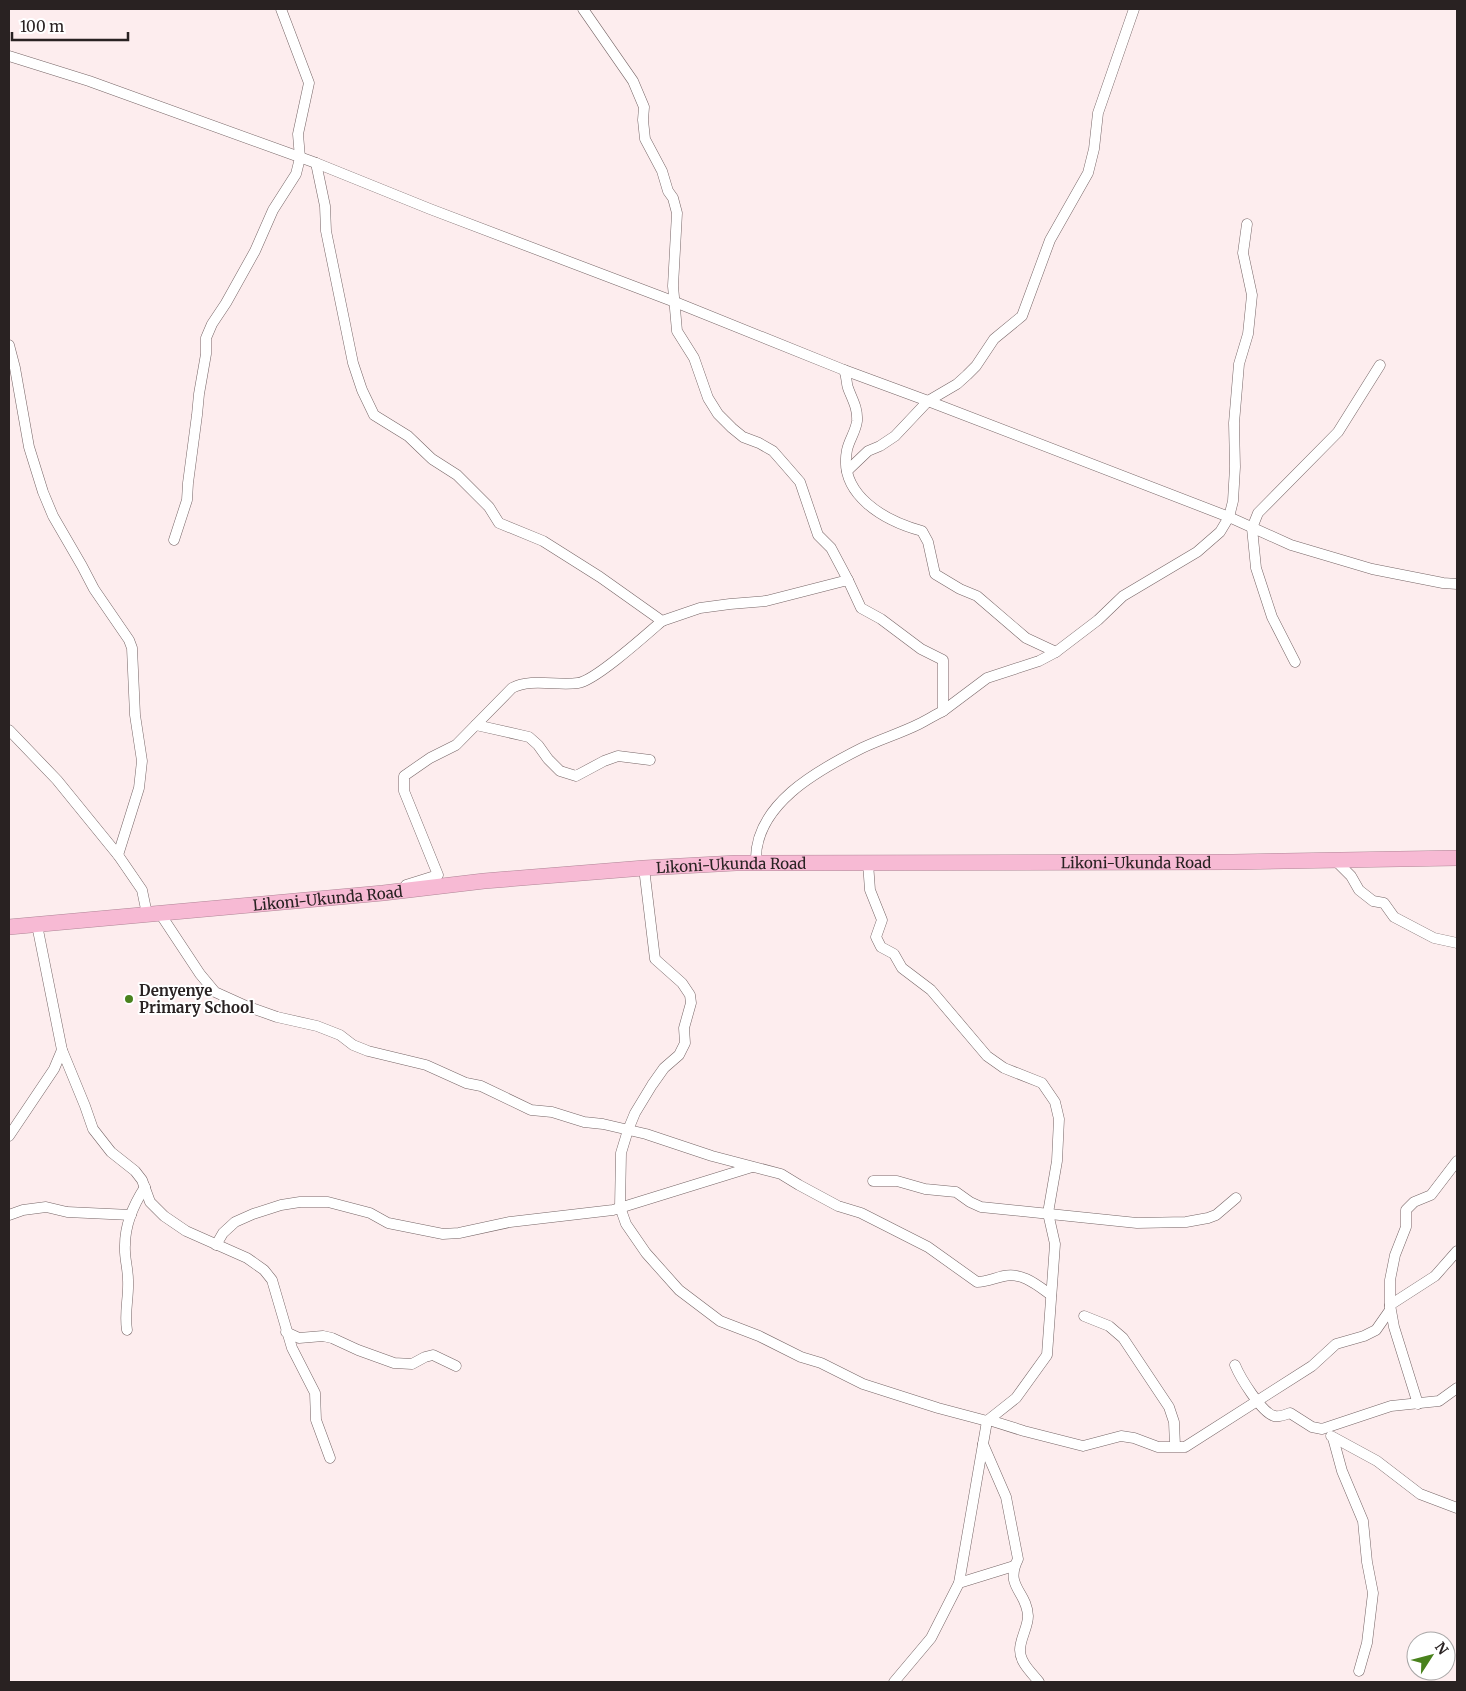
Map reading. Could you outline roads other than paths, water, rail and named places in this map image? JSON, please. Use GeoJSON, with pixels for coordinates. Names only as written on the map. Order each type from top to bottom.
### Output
{"type":"FeatureCollection","features":[{"type":"Feature","properties":{"kind":"highway","name":"Likoni-Ukunda Road"},"geometry":{"type":"LineString","coordinates":[[9,927],[383,893],[484,881],[644,868],[756,863],[1457,858]]}},
{"type":"Feature","properties":{"kind":"street"},"geometry":{"type":"LineString","coordinates":[[174,540],[188,500],[188,483],[206,354],[206,338],[212,324],[255,251],[273,210],[296,174],[300,158],[298,134],[309,83],[281,9]]}},
{"type":"Feature","properties":{"kind":"street"},"geometry":{"type":"LineString","coordinates":[[583,9],[633,81],[644,107],[645,139],[662,171],[677,213],[673,286],[677,331],[694,358],[708,398],[718,414],[732,428],[743,437],[759,443],[773,452],[800,482],[818,535],[831,548],[861,608],[880,619],[921,649],[943,660],[943,711]]}},
{"type":"Feature","properties":{"kind":"street"},"geometry":{"type":"LineString","coordinates":[[847,471],[868,451],[895,436],[928,401],[957,384],[976,366],[994,340],[1022,316],[1050,240],[1088,173],[1094,149],[1098,113],[1134,9]]}},
{"type":"Feature","properties":{"kind":"street"},"geometry":{"type":"LineString","coordinates":[[9,56],[89,81],[316,163],[430,209],[675,302],[844,370],[1229,517],[1291,545],[1372,569],[1457,584]]}},
{"type":"Feature","properties":{"kind":"street"},"geometry":{"type":"LineString","coordinates":[[316,163],[325,206],[326,231],[353,363],[362,390],[374,414],[408,436],[432,459],[457,475],[489,507],[499,523],[543,541],[600,577],[662,621]]}},
{"type":"Feature","properties":{"kind":"street"},"geometry":{"type":"LineString","coordinates":[[756,863],[758,840],[763,826],[790,791],[862,748],[943,711],[987,678],[1039,661],[1056,652],[1098,620],[1123,596],[1197,552],[1220,532],[1229,517],[1234,493],[1234,423],[1240,364],[1248,334],[1252,295],[1244,253],[1247,224]]}},
{"type":"Feature","properties":{"kind":"street"},"geometry":{"type":"LineString","coordinates":[[9,345],[29,446],[43,492],[53,516],[94,589],[132,648],[135,715],[142,761],[139,788],[118,855]]}},
{"type":"Feature","properties":{"kind":"street"},"geometry":{"type":"LineString","coordinates":[[1295,662],[1272,617],[1256,568],[1252,528],[1258,513],[1338,432],[1380,365]]}},
{"type":"Feature","properties":{"kind":"street"},"geometry":{"type":"LineString","coordinates":[[844,370],[847,376],[848,387],[856,403],[857,421],[847,449],[847,471],[855,492],[878,513],[922,531],[928,542],[935,574],[952,585],[976,596],[1026,638],[1056,652]]}},
{"type":"Feature","properties":{"kind":"street"},"geometry":{"type":"LineString","coordinates":[[383,893],[438,875],[404,791],[404,776],[430,758],[456,745],[512,688],[522,683],[580,683],[597,674],[662,621],[700,608],[766,601],[848,580]]}},
{"type":"Feature","properties":{"kind":"street"},"geometry":{"type":"LineString","coordinates":[[476,725],[528,737],[538,745],[560,771],[576,776],[604,760],[618,756],[650,760]]}},
{"type":"Feature","properties":{"kind":"street"},"geometry":{"type":"LineString","coordinates":[[9,730],[57,780],[118,855],[142,890],[153,913],[216,992],[246,1006],[277,1017],[318,1026],[340,1035],[353,1045],[368,1051],[426,1065],[466,1083],[481,1086],[531,1110],[552,1112],[584,1122],[628,1130],[712,1156],[781,1174],[838,1206],[861,1213],[928,1247],[977,1282],[985,1282],[1006,1275],[1028,1278],[1051,1295]]}},
{"type":"Feature","properties":{"kind":"street"},"geometry":{"type":"LineString","coordinates":[[1335,860],[1351,876],[1359,890],[1373,901],[1384,903],[1394,917],[1434,938],[1457,943]]}},
{"type":"Feature","properties":{"kind":"street"},"geometry":{"type":"LineString","coordinates":[[868,863],[870,890],[882,920],[876,938],[881,947],[894,954],[902,968],[931,990],[987,1056],[1004,1068],[1042,1083],[1055,1102],[1059,1119],[1057,1161],[1048,1213],[1056,1244],[1047,1355],[1016,1398],[988,1420],[959,1583],[931,1638],[894,1682]]}},
{"type":"Feature","properties":{"kind":"street"},"geometry":{"type":"LineString","coordinates":[[644,868],[655,959],[682,983],[690,995],[691,1003],[684,1028],[685,1043],[679,1055],[664,1068],[635,1113],[621,1152],[620,1207],[626,1224],[646,1253],[679,1290],[720,1321],[759,1336],[801,1357],[821,1363],[863,1384],[938,1408],[1083,1446],[1121,1436],[1134,1438],[1158,1447],[1185,1447],[1312,1366],[1336,1344],[1376,1330],[1390,1310],[1394,1255],[1406,1227],[1406,1210],[1414,1202],[1431,1195],[1457,1162]]}},
{"type":"Feature","properties":{"kind":"street"},"geometry":{"type":"LineString","coordinates":[[37,925],[62,1050],[86,1106],[93,1129],[111,1152],[135,1171],[142,1180],[150,1202],[164,1216],[186,1231],[246,1258],[264,1270],[272,1280],[292,1348],[315,1393],[316,1420],[330,1458]]}},
{"type":"Feature","properties":{"kind":"street"},"geometry":{"type":"LineString","coordinates":[[9,1136],[54,1069],[62,1050]]}},
{"type":"Feature","properties":{"kind":"street"},"geometry":{"type":"LineString","coordinates":[[216,1245],[223,1233],[235,1222],[272,1208],[300,1202],[328,1202],[370,1213],[388,1223],[443,1234],[459,1233],[510,1222],[613,1210],[753,1166]]}},
{"type":"Feature","properties":{"kind":"street"},"geometry":{"type":"LineString","coordinates":[[873,1181],[897,1181],[925,1189],[956,1192],[981,1207],[1137,1224],[1186,1222],[1208,1218],[1216,1215],[1236,1198]]}},
{"type":"Feature","properties":{"kind":"street"},"geometry":{"type":"LineString","coordinates":[[127,1330],[125,1322],[128,1279],[124,1243],[135,1203],[144,1187]]}},
{"type":"Feature","properties":{"kind":"street"},"geometry":{"type":"LineString","coordinates":[[9,1214],[46,1207],[67,1212],[131,1215]]}},
{"type":"Feature","properties":{"kind":"street"},"geometry":{"type":"LineString","coordinates":[[1390,1305],[1435,1276],[1457,1251]]}},
{"type":"Feature","properties":{"kind":"street"},"geometry":{"type":"LineString","coordinates":[[1390,1305],[1394,1327],[1418,1404]]}},
{"type":"Feature","properties":{"kind":"street"},"geometry":{"type":"LineString","coordinates":[[1084,1316],[1109,1326],[1123,1338],[1169,1406],[1174,1422],[1175,1446]]}},
{"type":"Feature","properties":{"kind":"street"},"geometry":{"type":"LineString","coordinates":[[286,1332],[299,1338],[323,1336],[332,1338],[394,1363],[412,1364],[433,1355],[456,1366]]}},
{"type":"Feature","properties":{"kind":"street"},"geometry":{"type":"LineString","coordinates":[[1235,1365],[1238,1373],[1257,1402],[1272,1416],[1290,1413],[1312,1427],[1322,1429],[1333,1438],[1377,1461],[1420,1494],[1457,1508]]}},
{"type":"Feature","properties":{"kind":"street"},"geometry":{"type":"LineString","coordinates":[[1322,1429],[1392,1406],[1439,1401],[1457,1388]]}},
{"type":"Feature","properties":{"kind":"street"},"geometry":{"type":"LineString","coordinates":[[1333,1438],[1342,1471],[1363,1521],[1367,1562],[1373,1593],[1366,1643],[1359,1671]]}},
{"type":"Feature","properties":{"kind":"street"},"geometry":{"type":"LineString","coordinates":[[983,1443],[1006,1497],[1018,1559],[1014,1566],[1012,1578],[1027,1609],[1028,1618],[1020,1650],[1024,1663],[1039,1682]]}},
{"type":"Feature","properties":{"kind":"street"},"geometry":{"type":"LineString","coordinates":[[959,1583],[1014,1566]]}},
{"type":"Feature","properties":{"kind":"place","name":"Denyenye Primary School"},"geometry":{"type":"Point","coordinates":[129,999]}}]}
